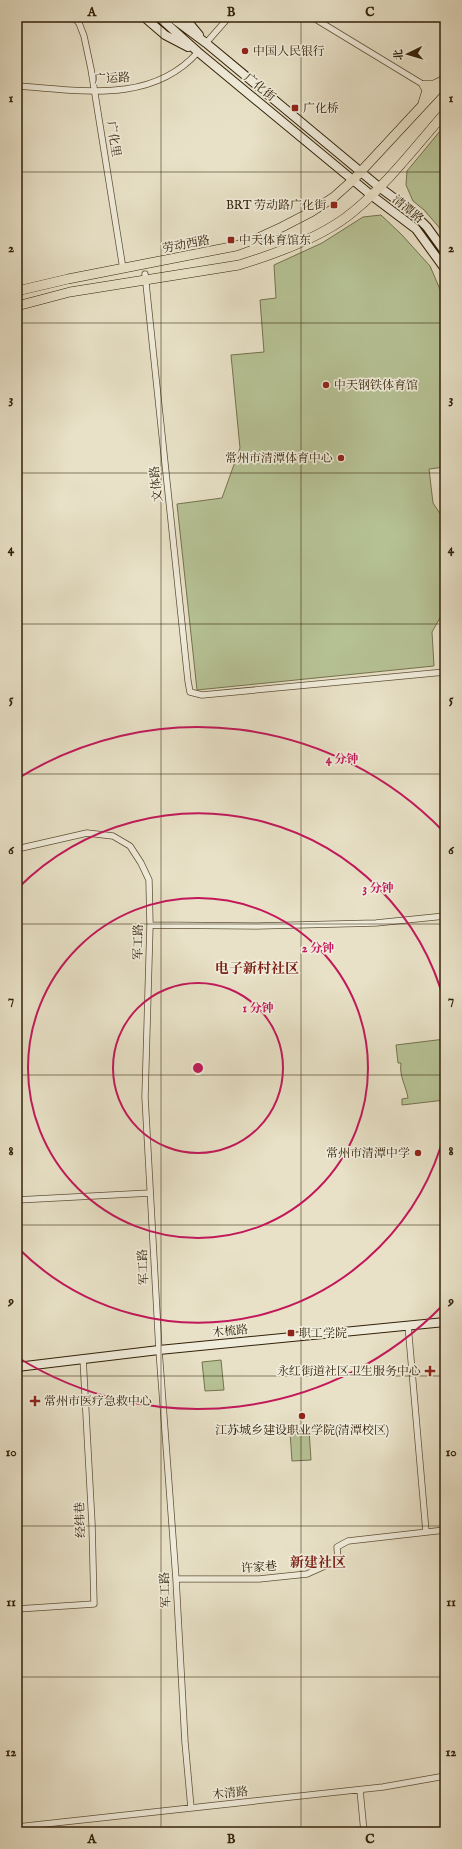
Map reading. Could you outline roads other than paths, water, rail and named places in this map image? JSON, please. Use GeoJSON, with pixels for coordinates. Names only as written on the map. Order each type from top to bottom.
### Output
{"type":"FeatureCollection","features":[{"type":"Feature","properties":{"kind":"main road"},"geometry":{"type":"LineString","coordinates":[[144,17],[165,35],[198,52]]}},
{"type":"Feature","properties":{"kind":"main road","name":"广化街"},"geometry":{"type":"LineString","coordinates":[[159,17],[198,52],[368,193]]}},
{"type":"Feature","properties":{"kind":"main road","name":"广化街"},"geometry":{"type":"LineString","coordinates":[[171,17],[206,43],[379,187]]}},
{"type":"Feature","properties":{"kind":"main road"},"geometry":{"type":"LineString","coordinates":[[184,17],[206,43]]}},
{"type":"Feature","properties":{"kind":"main road"},"geometry":{"type":"LineString","coordinates":[[423,105],[426,90],[424,85],[434,85],[445,80]]}},
{"type":"Feature","properties":{"kind":"main road","name":"劳动西路"},"geometry":{"type":"LineString","coordinates":[[17,291],[236,246],[258,238],[311,212],[334,197],[353,180],[445,80]]}},
{"type":"Feature","properties":{"kind":"main road"},"geometry":{"type":"LineString","coordinates":[[17,306],[70,292],[145,277],[238,265],[265,257],[318,234],[354,212],[368,193],[379,187],[445,112]]}},
{"type":"Feature","properties":{"kind":"main road","name":"清潭路"},"geometry":{"type":"LineString","coordinates":[[379,187],[409,208],[427,227],[445,252]]}},
{"type":"Feature","properties":{"kind":"main road","name":"清潭路"},"geometry":{"type":"LineString","coordinates":[[368,193],[416,229],[445,269]]}},
{"type":"Feature","properties":{"kind":"main road","name":"木梳路"},"geometry":{"type":"LineString","coordinates":[[17,1367],[159,1350],[445,1322]]}},
{"type":"Feature","properties":{"kind":"street"},"geometry":{"type":"LineString","coordinates":[[206,43],[229,17]]}},
{"type":"Feature","properties":{"kind":"street"},"geometry":{"type":"LineString","coordinates":[[312,17],[424,85]]}},
{"type":"Feature","properties":{"kind":"street","name":"广化里"},"geometry":{"type":"LineString","coordinates":[[76,18],[84,36],[96,91],[123,269]]}},
{"type":"Feature","properties":{"kind":"street","name":"广运路"},"geometry":{"type":"LineString","coordinates":[[17,86],[96,91],[114,91],[140,87],[158,81],[175,72],[198,52]]}},
{"type":"Feature","properties":{"kind":"street","name":"文体路"},"geometry":{"type":"LineString","coordinates":[[145,277],[190,692],[202,695],[445,672]]}},
{"type":"Feature","properties":{"kind":"street","name":"军工路"},"geometry":{"type":"LineString","coordinates":[[17,849],[88,833],[112,836],[130,846],[142,863],[149,880],[150,925],[145,1097],[159,1350],[176,1580],[185,1742],[191,1808]]}},
{"type":"Feature","properties":{"kind":"street"},"geometry":{"type":"LineString","coordinates":[[150,925],[257,926],[376,923],[445,916]]}},
{"type":"Feature","properties":{"kind":"street"},"geometry":{"type":"LineString","coordinates":[[17,1200],[150,1193]]}},
{"type":"Feature","properties":{"kind":"street"},"geometry":{"type":"LineString","coordinates":[[408,1325],[426,1532]]}},
{"type":"Feature","properties":{"kind":"street","name":"经纬巷"},"geometry":{"type":"LineString","coordinates":[[17,1609],[94,1604],[92,1524],[83,1358]]}},
{"type":"Feature","properties":{"kind":"street","name":"许家巷"},"geometry":{"type":"LineString","coordinates":[[176,1580],[259,1579],[307,1574],[338,1560],[337,1546],[348,1541],[445,1530]]}},
{"type":"Feature","properties":{"kind":"street","name":"木清路"},"geometry":{"type":"LineString","coordinates":[[17,1827],[360,1790],[445,1776]]}},
{"type":"Feature","properties":{"kind":"street"},"geometry":{"type":"LineString","coordinates":[[360,1790],[364,1832]]}},
{"type":"Feature","properties":{"kind":"place","name":"中国人民银行"},"geometry":{"type":"Point","coordinates":[245,51]}},
{"type":"Feature","properties":{"kind":"place","name":"广化桥"},"geometry":{"type":"Point","coordinates":[295,108]}},
{"type":"Feature","properties":{"kind":"place","name":"BRT 劳动路广化街"},"geometry":{"type":"Point","coordinates":[334,205]}},
{"type":"Feature","properties":{"kind":"place","name":"中天体育馆东"},"geometry":{"type":"Point","coordinates":[231,240]}},
{"type":"Feature","properties":{"kind":"place","name":"中天钢铁体育馆"},"geometry":{"type":"Point","coordinates":[326,385]}},
{"type":"Feature","properties":{"kind":"place","name":"常州市清潭体育中心"},"geometry":{"type":"Point","coordinates":[341,458]}},
{"type":"Feature","properties":{"kind":"place","name":"常州市清潭中学"},"geometry":{"type":"Point","coordinates":[418,1153]}},
{"type":"Feature","properties":{"kind":"place","name":"职工学院"},"geometry":{"type":"Point","coordinates":[291,1333]}},
{"type":"Feature","properties":{"kind":"place","name":"永红街道社区卫生服务中心"},"geometry":{"type":"Point","coordinates":[430,1371]}},
{"type":"Feature","properties":{"kind":"place","name":"常州市医疗急救中心"},"geometry":{"type":"Point","coordinates":[35,1401]}},
{"type":"Feature","properties":{"kind":"place","name":"江苏城乡建设职业学院(清潭校区)"},"geometry":{"type":"Point","coordinates":[302,1416]}},
{"type":"Feature","properties":{"kind":"district","name":"电子新村社区"},"geometry":{"type":"Point","coordinates":[257,968]}},
{"type":"Feature","properties":{"kind":"district","name":"新建社区"},"geometry":{"type":"Point","coordinates":[318,1562]}}]}
